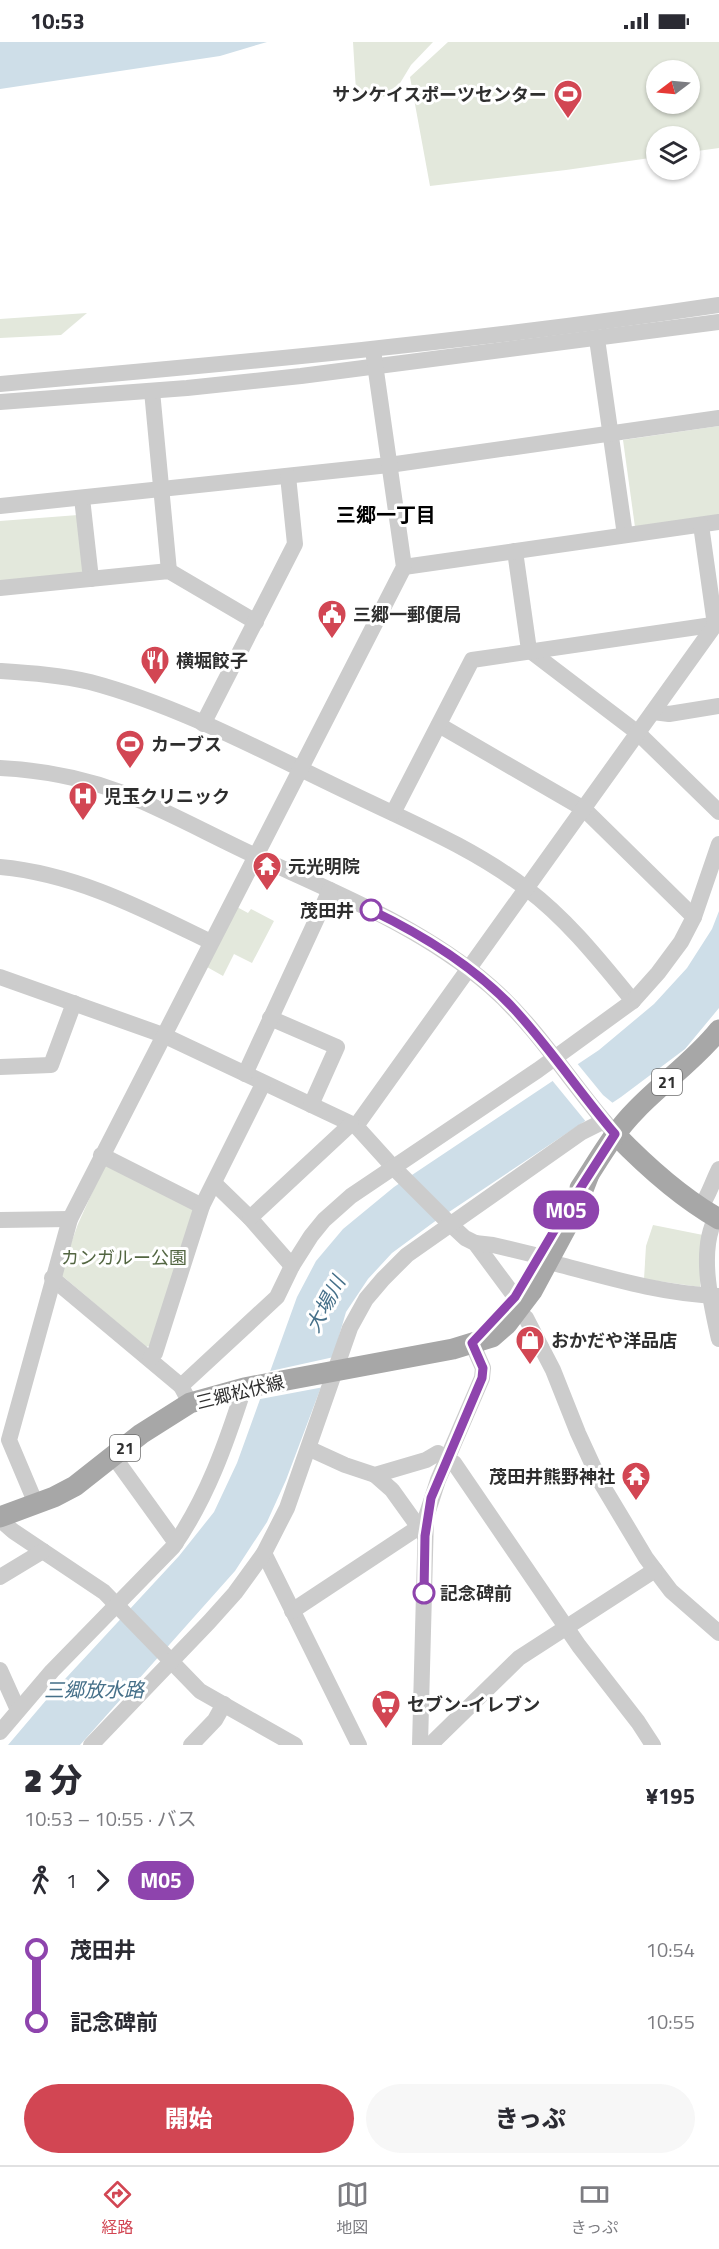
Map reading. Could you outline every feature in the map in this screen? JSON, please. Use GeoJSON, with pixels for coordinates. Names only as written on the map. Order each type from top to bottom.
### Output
{"type":"FeatureCollection","features":[{"type":"Feature","properties":{"kind":"main road","name":"三郷松伏線"},"geometry":{"type":"LineString","coordinates":[[1,1516],[36,1504],[75,1486],[141,1434],[175,1411],[185,1395],[248,1387],[415,1357],[492,1337],[507,1324],[516,1304],[574,1213],[606,1124],[654,1093],[698,1054],[719,1030]]}},
{"type":"Feature","properties":{"kind":"main road"},"geometry":{"type":"LineString","coordinates":[[606,1124],[662,1179],[712,1215]]}},
{"type":"Feature","properties":{"kind":"street"},"geometry":{"type":"LineString","coordinates":[[0,384],[373,350],[578,326],[719,305]]}},
{"type":"Feature","properties":{"kind":"street"},"geometry":{"type":"LineString","coordinates":[[0,402],[152,391],[376,367],[719,322]]}},
{"type":"Feature","properties":{"kind":"street"},"geometry":{"type":"LineString","coordinates":[[597,339],[625,535]]}},
{"type":"Feature","properties":{"kind":"street"},"geometry":{"type":"LineString","coordinates":[[36,1504],[5,1440],[70,1219],[404,567],[373,350]]}},
{"type":"Feature","properties":{"kind":"street"},"geometry":{"type":"LineString","coordinates":[[152,391],[169,571]]}},
{"type":"Feature","properties":{"kind":"street"},"geometry":{"type":"LineString","coordinates":[[0,506],[389,465],[719,418]]}},
{"type":"Feature","properties":{"kind":"street"},"geometry":{"type":"LineString","coordinates":[[203,724],[295,544],[288,476]]}},
{"type":"Feature","properties":{"kind":"street"},"geometry":{"type":"LineString","coordinates":[[82,498],[91,579]]}},
{"type":"Feature","properties":{"kind":"street"},"geometry":{"type":"LineString","coordinates":[[404,567],[719,522]]}},
{"type":"Feature","properties":{"kind":"street"},"geometry":{"type":"LineString","coordinates":[[250,1218],[354,1125],[717,624],[702,525]]}},
{"type":"Feature","properties":{"kind":"street"},"geometry":{"type":"LineString","coordinates":[[515,550],[530,650],[638,733],[719,812]]}},
{"type":"Feature","properties":{"kind":"street"},"geometry":{"type":"LineString","coordinates":[[0,588],[169,571],[256,622]]}},
{"type":"Feature","properties":{"kind":"street"},"geometry":{"type":"LineString","coordinates":[[393,813],[472,660],[717,624]]}},
{"type":"Feature","properties":{"kind":"street"},"geometry":{"type":"LineString","coordinates":[[0,671],[47,675],[88,682],[150,701],[393,813],[474,855],[527,888],[571,929],[633,1001]]}},
{"type":"Feature","properties":{"kind":"street"},"geometry":{"type":"LineString","coordinates":[[653,712],[669,714],[719,706]]}},
{"type":"Feature","properties":{"kind":"street"},"geometry":{"type":"LineString","coordinates":[[439,725],[584,809],[694,917]]}},
{"type":"Feature","properties":{"kind":"street"},"geometry":{"type":"LineString","coordinates":[[0,768],[43,773],[120,792],[397,923],[469,969],[513,1008],[606,1124],[582,1132],[447,1221],[383,1278],[366,1299],[350,1328],[332,1372],[310,1449],[287,1508],[264,1553],[235,1593],[91,1745]]}},
{"type":"Feature","properties":{"kind":"street"},"geometry":{"type":"LineString","coordinates":[[52,1278],[150,1359],[185,1395],[276,1297],[292,1266],[324,1220],[351,1196],[398,1172],[556,1061],[633,1001],[681,942],[694,917],[719,844]]}},
{"type":"Feature","properties":{"kind":"street"},"geometry":{"type":"LineString","coordinates":[[0,867],[57,876],[104,891],[211,942]]}},
{"type":"Feature","properties":{"kind":"street"},"geometry":{"type":"LineString","coordinates":[[245,1074],[330,890]]}},
{"type":"Feature","properties":{"kind":"street"},"geometry":{"type":"LineString","coordinates":[[0,977],[163,1035],[354,1125],[447,1221],[465,1238],[475,1243],[493,1245],[544,1258],[556,1264],[631,1284],[714,1296]]}},
{"type":"Feature","properties":{"kind":"street"},"geometry":{"type":"LineString","coordinates":[[0,1067],[51,1065],[74,1003]]}},
{"type":"Feature","properties":{"kind":"street"},"geometry":{"type":"LineString","coordinates":[[270,1018],[337,1047],[311,1105]]}},
{"type":"Feature","properties":{"kind":"street"},"geometry":{"type":"LineString","coordinates":[[150,1359],[155,1353],[202,1206],[263,1084]]}},
{"type":"Feature","properties":{"kind":"street"},"geometry":{"type":"LineString","coordinates":[[101,1155],[202,1206]]}},
{"type":"Feature","properties":{"kind":"street"},"geometry":{"type":"LineString","coordinates":[[719,1169],[713,1180],[710,1194],[712,1215],[710,1234],[719,1339]]}},
{"type":"Feature","properties":{"kind":"street"},"geometry":{"type":"LineString","coordinates":[[215,1184],[250,1218],[292,1266]]}},
{"type":"Feature","properties":{"kind":"street"},"geometry":{"type":"LineString","coordinates":[[0,1220],[70,1219]]}},
{"type":"Feature","properties":{"kind":"street"},"geometry":{"type":"LineString","coordinates":[[475,1243],[526,1318],[553,1370],[601,1483],[655,1570],[671,1591],[719,1633]]}},
{"type":"Feature","properties":{"kind":"street"},"geometry":{"type":"LineString","coordinates":[[420,1745],[422,1532],[431,1498],[482,1378],[483,1368],[472,1343]]}},
{"type":"Feature","properties":{"kind":"street"},"geometry":{"type":"LineString","coordinates":[[0,1732],[80,1641],[118,1605],[176,1543],[189,1524],[209,1485],[248,1387]]}},
{"type":"Feature","properties":{"kind":"street"},"geometry":{"type":"LineString","coordinates":[[310,1449],[345,1465],[375,1475],[392,1490],[422,1532]]}},
{"type":"Feature","properties":{"kind":"street"},"geometry":{"type":"LineString","coordinates":[[375,1475],[426,1460],[438,1453],[454,1463],[567,1628],[653,1745]]}},
{"type":"Feature","properties":{"kind":"street"},"geometry":{"type":"LineString","coordinates":[[114,1457],[176,1543]]}},
{"type":"Feature","properties":{"kind":"street"},"geometry":{"type":"LineString","coordinates":[[1,1516],[5,1524],[104,1592],[200,1691],[295,1745]]}},
{"type":"Feature","properties":{"kind":"street"},"geometry":{"type":"LineString","coordinates":[[292,1611],[422,1532]]}},
{"type":"Feature","properties":{"kind":"street"},"geometry":{"type":"LineString","coordinates":[[0,1577],[43,1551]]}},
{"type":"Feature","properties":{"kind":"street"},"geometry":{"type":"LineString","coordinates":[[264,1553],[359,1745]]}},
{"type":"Feature","properties":{"kind":"street"},"geometry":{"type":"LineString","coordinates":[[430,1745],[519,1658],[655,1570]]}},
{"type":"Feature","properties":{"kind":"street"},"geometry":{"type":"LineString","coordinates":[[702,1619],[719,1616]]}},
{"type":"Feature","properties":{"kind":"street"},"geometry":{"type":"LineString","coordinates":[[0,1670],[18,1710]]}},
{"type":"Feature","properties":{"kind":"street"},"geometry":{"type":"LineString","coordinates":[[191,1745],[215,1720],[224,1704]]}},
{"type":"Feature","properties":{"kind":"green space"},"geometry":{"type":"Polygon","coordinates":[[[353,42],[433,42],[411,65],[394,93],[374,100],[356,91],[353,42]]]}},
{"type":"Feature","properties":{"kind":"green space","name":"サンケイスポーツセンター"},"geometry":{"type":"Polygon","coordinates":[[[448,42],[719,42],[719,148],[700,151],[700,126],[646,126],[646,159],[430,186],[410,77],[448,42]]]}},
{"type":"Feature","properties":{"kind":"green space"},"geometry":{"type":"Polygon","coordinates":[[[87,313],[61,335],[0,338],[0,319],[87,313]]]}},
{"type":"Feature","properties":{"kind":"green space"},"geometry":{"type":"Polygon","coordinates":[[[719,426],[719,515],[635,527],[623,440],[719,426]]]}},
{"type":"Feature","properties":{"kind":"green space"},"geometry":{"type":"Polygon","coordinates":[[[78,515],[84,574],[0,583],[0,521],[78,515]]]}},
{"type":"Feature","properties":{"kind":"green space"},"geometry":{"type":"Polygon","coordinates":[[[237,907],[248,913],[251,909],[274,921],[252,963],[234,954],[223,976],[207,967],[237,907]]]}},
{"type":"Feature","properties":{"kind":"green space","name":"カンガルー公園"},"geometry":{"type":"Polygon","coordinates":[[[110,1165],[195,1210],[152,1345],[146,1347],[60,1274],[78,1224],[104,1166],[110,1165]]]}},
{"type":"Feature","properties":{"kind":"green space"},"geometry":{"type":"Polygon","coordinates":[[[653,1225],[703,1235],[700,1287],[644,1279],[646,1246],[653,1225]]]}},
{"type":"Feature","properties":{"kind":"water"},"geometry":{"type":"Polygon","coordinates":[[[0,42],[267,42],[220,56],[0,89],[0,42]]]}},
{"type":"Feature","properties":{"kind":"water","name":"三郷放水路"},"geometry":{"type":"Polygon","coordinates":[[[719,911],[719,1008],[685,1049],[621,1097],[434,1222],[392,1253],[368,1279],[346,1312],[335,1350],[286,1480],[267,1522],[235,1571],[80,1745],[8,1745],[53,1692],[179,1556],[214,1512],[237,1463],[297,1297],[316,1261],[343,1229],[394,1187],[599,1050],[654,1004],[687,968],[712,929],[719,911]]]}},
{"type":"Feature","properties":{"kind":"pier"},"geometry":{"type":"Polygon","coordinates":[[[576,1062],[603,1095],[614,1104],[587,1123],[551,1079],[576,1062]]]}},
{"type":"Feature","properties":{"kind":"pier"},"geometry":{"type":"Polygon","coordinates":[[[334,1357],[324,1387],[255,1400],[266,1372],[334,1357]]]}},
{"type":"Feature","properties":{"kind":"bus line","name":"M05"},"geometry":{"type":"LineString","coordinates":[[371,910],[452,956],[492,988],[531,1029],[615,1134],[515,1297],[472,1343],[483,1368],[482,1378],[431,1498],[426,1517],[424,1593]]}},
{"type":"Feature","properties":{"kind":"place","name":"サンケイスポーツセンター"},"geometry":{"type":"Point","coordinates":[568,120]}},
{"type":"Feature","properties":{"kind":"place","name":"三郷一郵便局"},"geometry":{"type":"Point","coordinates":[332,640]}},
{"type":"Feature","properties":{"kind":"place","name":"横堀餃子"},"geometry":{"type":"Point","coordinates":[155,686]}},
{"type":"Feature","properties":{"kind":"place","name":"カーブス"},"geometry":{"type":"Point","coordinates":[130,770]}},
{"type":"Feature","properties":{"kind":"place","name":"児玉クリニック"},"geometry":{"type":"Point","coordinates":[83,822]}},
{"type":"Feature","properties":{"kind":"place","name":"元光明院"},"geometry":{"type":"Point","coordinates":[267,892]}},
{"type":"Feature","properties":{"kind":"place","name":"茂田井"},"geometry":{"type":"Point","coordinates":[371,910]}},
{"type":"Feature","properties":{"kind":"place","name":"おかだや洋品店"},"geometry":{"type":"Point","coordinates":[530,1366]}},
{"type":"Feature","properties":{"kind":"place","name":"茂田井熊野神社"},"geometry":{"type":"Point","coordinates":[636,1502]}},
{"type":"Feature","properties":{"kind":"place","name":"記念碑前"},"geometry":{"type":"Point","coordinates":[424,1593]}},
{"type":"Feature","properties":{"kind":"place","name":"セブン-イレブン"},"geometry":{"type":"Point","coordinates":[386,1730]}},
{"type":"Feature","properties":{"kind":"district","name":"三郷一丁目"},"geometry":{"type":"Point","coordinates":[386,514]}},
{"type":"Feature","properties":{"kind":"water label","name":"大場川"},"geometry":{"type":"Point","coordinates":[325,1304]}}]}
